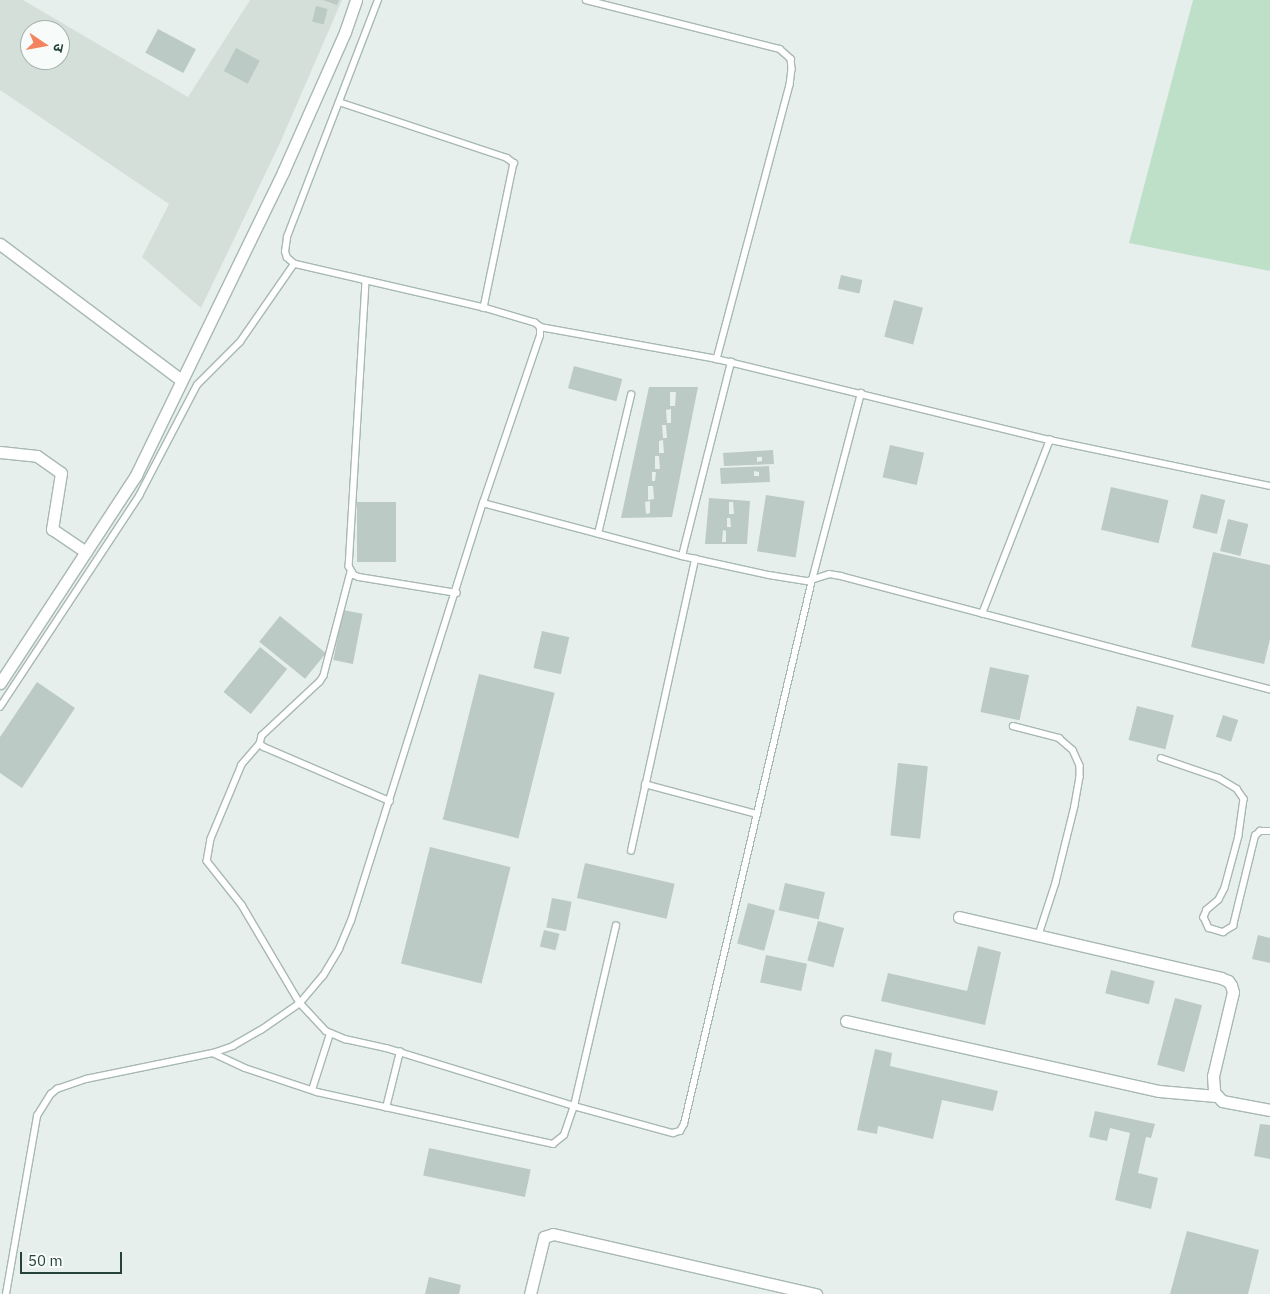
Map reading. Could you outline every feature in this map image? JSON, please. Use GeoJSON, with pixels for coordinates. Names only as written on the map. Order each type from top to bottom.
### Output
{"type":"FeatureCollection","features":[{"type":"Feature","properties":{"kind":"street"},"geometry":{"type":"LineString","coordinates":[[0,683],[136,475],[303,128],[345,32],[356,0]]}},
{"type":"Feature","properties":{"kind":"street"},"geometry":{"type":"LineString","coordinates":[[0,244],[181,380]]}},
{"type":"Feature","properties":{"kind":"street"},"geometry":{"type":"LineString","coordinates":[[0,452],[37,456],[61,473],[52,529],[86,552]]}},
{"type":"Feature","properties":{"kind":"street"},"geometry":{"type":"LineString","coordinates":[[959,917],[1221,978],[1228,982],[1231,985],[1232,992],[1213,1076],[1213,1087],[1216,1096]]}},
{"type":"Feature","properties":{"kind":"street"},"geometry":{"type":"LineString","coordinates":[[846,1021],[1159,1091],[1216,1096],[1234,1104],[1270,1110]]}},
{"type":"Feature","properties":{"kind":"street"},"geometry":{"type":"LineString","coordinates":[[530,1294],[542,1244],[548,1234],[772,1289],[816,1294]]}},
{"type":"Feature","properties":{"kind":"lane"},"geometry":{"type":"LineString","coordinates":[[378,0],[287,237],[285,255],[294,264],[484,308],[535,323],[540,327],[731,362],[1050,440],[1270,486]]}},
{"type":"Feature","properties":{"kind":"lane"},"geometry":{"type":"LineString","coordinates":[[586,0],[780,49],[787,53],[791,59],[790,85],[717,359]]}},
{"type":"Feature","properties":{"kind":"lane"},"geometry":{"type":"LineString","coordinates":[[339,102],[507,158],[514,163],[484,308]]}},
{"type":"Feature","properties":{"kind":"lane"},"geometry":{"type":"LineString","coordinates":[[0,707],[139,496],[197,385],[240,342],[294,264]]}},
{"type":"Feature","properties":{"kind":"lane"},"geometry":{"type":"LineString","coordinates":[[366,282],[348,557],[351,572],[324,676],[262,736],[260,744],[242,765],[211,838],[207,861],[242,905],[300,1003],[330,1034],[400,1052],[574,1106],[673,1133],[680,1131],[684,1124],[812,580],[861,393]]}},
{"type":"Feature","properties":{"kind":"lane"},"geometry":{"type":"LineString","coordinates":[[6,1294],[37,1116],[51,1094],[57,1089],[86,1079],[213,1053],[233,1046],[261,1030],[300,1003],[323,976],[339,948],[351,921],[390,801],[484,503],[540,336],[540,327]]}},
{"type":"Feature","properties":{"kind":"lane"},"geometry":{"type":"LineString","coordinates":[[682,556],[731,362]]}},
{"type":"Feature","properties":{"kind":"lane"},"geometry":{"type":"LineString","coordinates":[[598,534],[632,395]]}},
{"type":"Feature","properties":{"kind":"lane"},"geometry":{"type":"LineString","coordinates":[[982,614],[1050,440]]}},
{"type":"Feature","properties":{"kind":"lane"},"geometry":{"type":"LineString","coordinates":[[484,503],[682,556],[769,576],[800,581],[812,580],[832,574],[1270,689]]}},
{"type":"Feature","properties":{"kind":"lane"},"geometry":{"type":"LineString","coordinates":[[631,851],[696,559]]}},
{"type":"Feature","properties":{"kind":"lane"},"geometry":{"type":"LineString","coordinates":[[351,572],[359,577],[457,593]]}},
{"type":"Feature","properties":{"kind":"lane"},"geometry":{"type":"LineString","coordinates":[[1013,726],[1059,738],[1073,750],[1080,766],[1075,806],[1056,883],[1039,935]]}},
{"type":"Feature","properties":{"kind":"lane"},"geometry":{"type":"LineString","coordinates":[[260,744],[264,748],[390,801]]}},
{"type":"Feature","properties":{"kind":"lane"},"geometry":{"type":"LineString","coordinates":[[1162,758],[1220,778],[1236,789],[1244,799],[1239,836],[1225,888],[1219,900],[1207,910],[1204,917],[1209,928],[1223,932],[1233,926],[1255,836],[1260,831],[1270,831]]}},
{"type":"Feature","properties":{"kind":"lane"},"geometry":{"type":"LineString","coordinates":[[645,784],[757,814]]}},
{"type":"Feature","properties":{"kind":"lane"},"geometry":{"type":"LineString","coordinates":[[213,1053],[245,1068],[312,1090],[550,1145],[557,1143],[564,1135],[574,1106],[616,926]]}},
{"type":"Feature","properties":{"kind":"lane"},"geometry":{"type":"LineString","coordinates":[[312,1090],[330,1034]]}},
{"type":"Feature","properties":{"kind":"lane"},"geometry":{"type":"LineString","coordinates":[[386,1108],[400,1052]]}},
{"type":"Feature","properties":{"kind":"shaded area"},"geometry":{"type":"Polygon","coordinates":[[[0,0],[23,0],[57,20],[20,20],[20,70],[70,70],[70,28],[188,97],[250,0],[342,0],[280,143],[201,308],[142,257],[169,204],[0,90],[0,0]]]}},
{"type":"Feature","properties":{"kind":"green space"},"geometry":{"type":"Polygon","coordinates":[[[1193,0],[1270,0],[1270,271],[1129,243],[1193,0]]]}},
{"type":"Feature","properties":{"kind":"building"},"geometry":{"type":"Polygon","coordinates":[[[323,0],[339,0],[337,5],[323,0]]]}},
{"type":"Feature","properties":{"kind":"building"},"geometry":{"type":"Polygon","coordinates":[[[316,6],[328,9],[324,24],[312,22],[316,6]]]}},
{"type":"Feature","properties":{"kind":"building"},"geometry":{"type":"Polygon","coordinates":[[[158,29],[196,49],[183,73],[145,53],[158,29]]]}},
{"type":"Feature","properties":{"kind":"building"},"geometry":{"type":"Polygon","coordinates":[[[236,48],[260,61],[248,84],[224,71],[236,48]]]}},
{"type":"Feature","properties":{"kind":"building"},"geometry":{"type":"Polygon","coordinates":[[[841,275],[862,280],[859,294],[838,289],[841,275]]]}},
{"type":"Feature","properties":{"kind":"building"},"geometry":{"type":"Polygon","coordinates":[[[894,300],[923,308],[913,344],[884,337],[894,300]]]}},
{"type":"Feature","properties":{"kind":"building"},"geometry":{"type":"Polygon","coordinates":[[[574,366],[622,379],[616,401],[568,388],[574,366]]]}},
{"type":"Feature","properties":{"kind":"building"},"geometry":{"type":"Polygon","coordinates":[[[649,387],[698,387],[672,517],[621,518],[649,387]],[[670,392],[670,406],[675,406],[676,392],[670,392]],[[671,409],[666,410],[667,423],[671,423],[671,409]],[[662,425],[663,438],[667,438],[666,425],[662,425]],[[663,440],[659,441],[659,453],[664,453],[663,440]],[[655,456],[655,469],[660,469],[659,456],[655,456]],[[652,472],[652,481],[655,481],[656,472],[652,472]],[[648,486],[648,500],[654,499],[653,486],[648,486]],[[650,501],[645,502],[646,514],[650,513],[650,501]]]}},
{"type":"Feature","properties":{"kind":"building"},"geometry":{"type":"Polygon","coordinates":[[[890,445],[924,453],[917,485],[883,477],[890,445]]]}},
{"type":"Feature","properties":{"kind":"building"},"geometry":{"type":"Polygon","coordinates":[[[773,450],[774,464],[724,466],[723,453],[773,450]],[[757,457],[757,462],[762,461],[762,457],[757,457]]]}},
{"type":"Feature","properties":{"kind":"building"},"geometry":{"type":"Polygon","coordinates":[[[769,466],[770,482],[721,484],[720,468],[769,466]],[[754,471],[754,476],[759,476],[759,472],[754,471]]]}},
{"type":"Feature","properties":{"kind":"building"},"geometry":{"type":"Polygon","coordinates":[[[1111,487],[1168,500],[1159,543],[1101,530],[1111,487]]]}},
{"type":"Feature","properties":{"kind":"building"},"geometry":{"type":"Polygon","coordinates":[[[1201,494],[1225,500],[1217,534],[1193,528],[1201,494]]]}},
{"type":"Feature","properties":{"kind":"building"},"geometry":{"type":"Polygon","coordinates":[[[766,495],[805,501],[796,557],[757,551],[766,495]]]}},
{"type":"Feature","properties":{"kind":"building"},"geometry":{"type":"Polygon","coordinates":[[[709,498],[750,501],[747,544],[705,544],[709,498]],[[729,502],[729,514],[734,514],[733,502],[729,502]],[[727,518],[727,527],[731,527],[730,518],[727,518]],[[723,530],[722,542],[726,542],[726,531],[723,530]]]}},
{"type":"Feature","properties":{"kind":"building"},"geometry":{"type":"Polygon","coordinates":[[[357,502],[396,502],[396,562],[357,562],[357,502]]]}},
{"type":"Feature","properties":{"kind":"building"},"geometry":{"type":"Polygon","coordinates":[[[1228,519],[1248,524],[1240,556],[1220,551],[1228,519]]]}},
{"type":"Feature","properties":{"kind":"building"},"geometry":{"type":"Polygon","coordinates":[[[1213,552],[1270,565],[1270,639],[1264,664],[1191,647],[1213,552]]]}},
{"type":"Feature","properties":{"kind":"building"},"geometry":{"type":"Polygon","coordinates":[[[343,610],[363,614],[353,664],[333,660],[343,610]]]}},
{"type":"Feature","properties":{"kind":"building"},"geometry":{"type":"Polygon","coordinates":[[[280,616],[326,653],[305,679],[259,642],[280,616]]]}},
{"type":"Feature","properties":{"kind":"building"},"geometry":{"type":"Polygon","coordinates":[[[542,631],[569,637],[561,674],[533,668],[542,631]]]}},
{"type":"Feature","properties":{"kind":"building"},"geometry":{"type":"Polygon","coordinates":[[[260,647],[287,669],[251,714],[223,692],[260,647]]]}},
{"type":"Feature","properties":{"kind":"building"},"geometry":{"type":"Polygon","coordinates":[[[990,667],[1029,675],[1020,720],[980,712],[990,667]]]}},
{"type":"Feature","properties":{"kind":"building"},"geometry":{"type":"Polygon","coordinates":[[[479,674],[555,693],[518,838],[443,820],[479,674]]]}},
{"type":"Feature","properties":{"kind":"building"},"geometry":{"type":"Polygon","coordinates":[[[37,682],[75,708],[22,788],[0,773],[0,737],[37,682]]]}},
{"type":"Feature","properties":{"kind":"building"},"geometry":{"type":"Polygon","coordinates":[[[1137,706],[1174,715],[1165,749],[1129,740],[1137,706]]]}},
{"type":"Feature","properties":{"kind":"building"},"geometry":{"type":"Polygon","coordinates":[[[1223,715],[1238,720],[1231,742],[1216,737],[1223,715]]]}},
{"type":"Feature","properties":{"kind":"building"},"geometry":{"type":"Polygon","coordinates":[[[898,763],[928,766],[920,839],[890,836],[898,763]]]}},
{"type":"Feature","properties":{"kind":"building"},"geometry":{"type":"Polygon","coordinates":[[[430,847],[511,867],[482,984],[401,963],[430,847]]]}},
{"type":"Feature","properties":{"kind":"building"},"geometry":{"type":"Polygon","coordinates":[[[585,863],[675,884],[667,919],[577,898],[585,863]]]}},
{"type":"Feature","properties":{"kind":"building"},"geometry":{"type":"Polygon","coordinates":[[[785,883],[825,892],[819,920],[779,910],[785,883]]]}},
{"type":"Feature","properties":{"kind":"building"},"geometry":{"type":"Polygon","coordinates":[[[552,898],[572,902],[566,931],[546,927],[552,898]]]}},
{"type":"Feature","properties":{"kind":"building"},"geometry":{"type":"Polygon","coordinates":[[[748,903],[775,910],[764,951],[737,944],[748,903]]]}},
{"type":"Feature","properties":{"kind":"building"},"geometry":{"type":"Polygon","coordinates":[[[818,921],[844,928],[833,968],[807,961],[818,921]]]}},
{"type":"Feature","properties":{"kind":"building"},"geometry":{"type":"Polygon","coordinates":[[[544,930],[560,934],[555,950],[540,946],[544,930]]]}},
{"type":"Feature","properties":{"kind":"building"},"geometry":{"type":"Polygon","coordinates":[[[1258,935],[1270,938],[1270,963],[1252,959],[1258,935]]]}},
{"type":"Feature","properties":{"kind":"building"},"geometry":{"type":"Polygon","coordinates":[[[978,946],[1001,952],[985,1025],[881,1001],[888,973],[967,991],[978,946]]]}},
{"type":"Feature","properties":{"kind":"building"},"geometry":{"type":"Polygon","coordinates":[[[766,955],[807,964],[801,991],[760,982],[766,955]]]}},
{"type":"Feature","properties":{"kind":"building"},"geometry":{"type":"Polygon","coordinates":[[[1111,970],[1155,981],[1149,1004],[1105,993],[1111,970]]]}},
{"type":"Feature","properties":{"kind":"building"},"geometry":{"type":"Polygon","coordinates":[[[1175,998],[1202,1005],[1184,1072],[1157,1065],[1175,998]]]}},
{"type":"Feature","properties":{"kind":"building"},"geometry":{"type":"Polygon","coordinates":[[[875,1049],[892,1053],[890,1066],[998,1091],[993,1111],[942,1100],[933,1139],[878,1126],[877,1134],[857,1130],[875,1049]]]}},
{"type":"Feature","properties":{"kind":"building"},"geometry":{"type":"Polygon","coordinates":[[[1095,1111],[1155,1124],[1151,1138],[1146,1137],[1138,1173],[1158,1178],[1151,1209],[1115,1200],[1130,1133],[1110,1128],[1107,1141],[1089,1137],[1095,1111]]]}},
{"type":"Feature","properties":{"kind":"building"},"geometry":{"type":"Polygon","coordinates":[[[1260,1124],[1270,1125],[1270,1159],[1254,1156],[1260,1124]]]}},
{"type":"Feature","properties":{"kind":"building"},"geometry":{"type":"Polygon","coordinates":[[[429,1148],[531,1170],[525,1197],[423,1175],[429,1148]]]}},
{"type":"Feature","properties":{"kind":"building"},"geometry":{"type":"Polygon","coordinates":[[[1187,1231],[1259,1250],[1248,1294],[1170,1294],[1187,1231]]]}},
{"type":"Feature","properties":{"kind":"building"},"geometry":{"type":"Polygon","coordinates":[[[429,1277],[461,1285],[459,1294],[425,1294],[429,1277]]]}}]}
